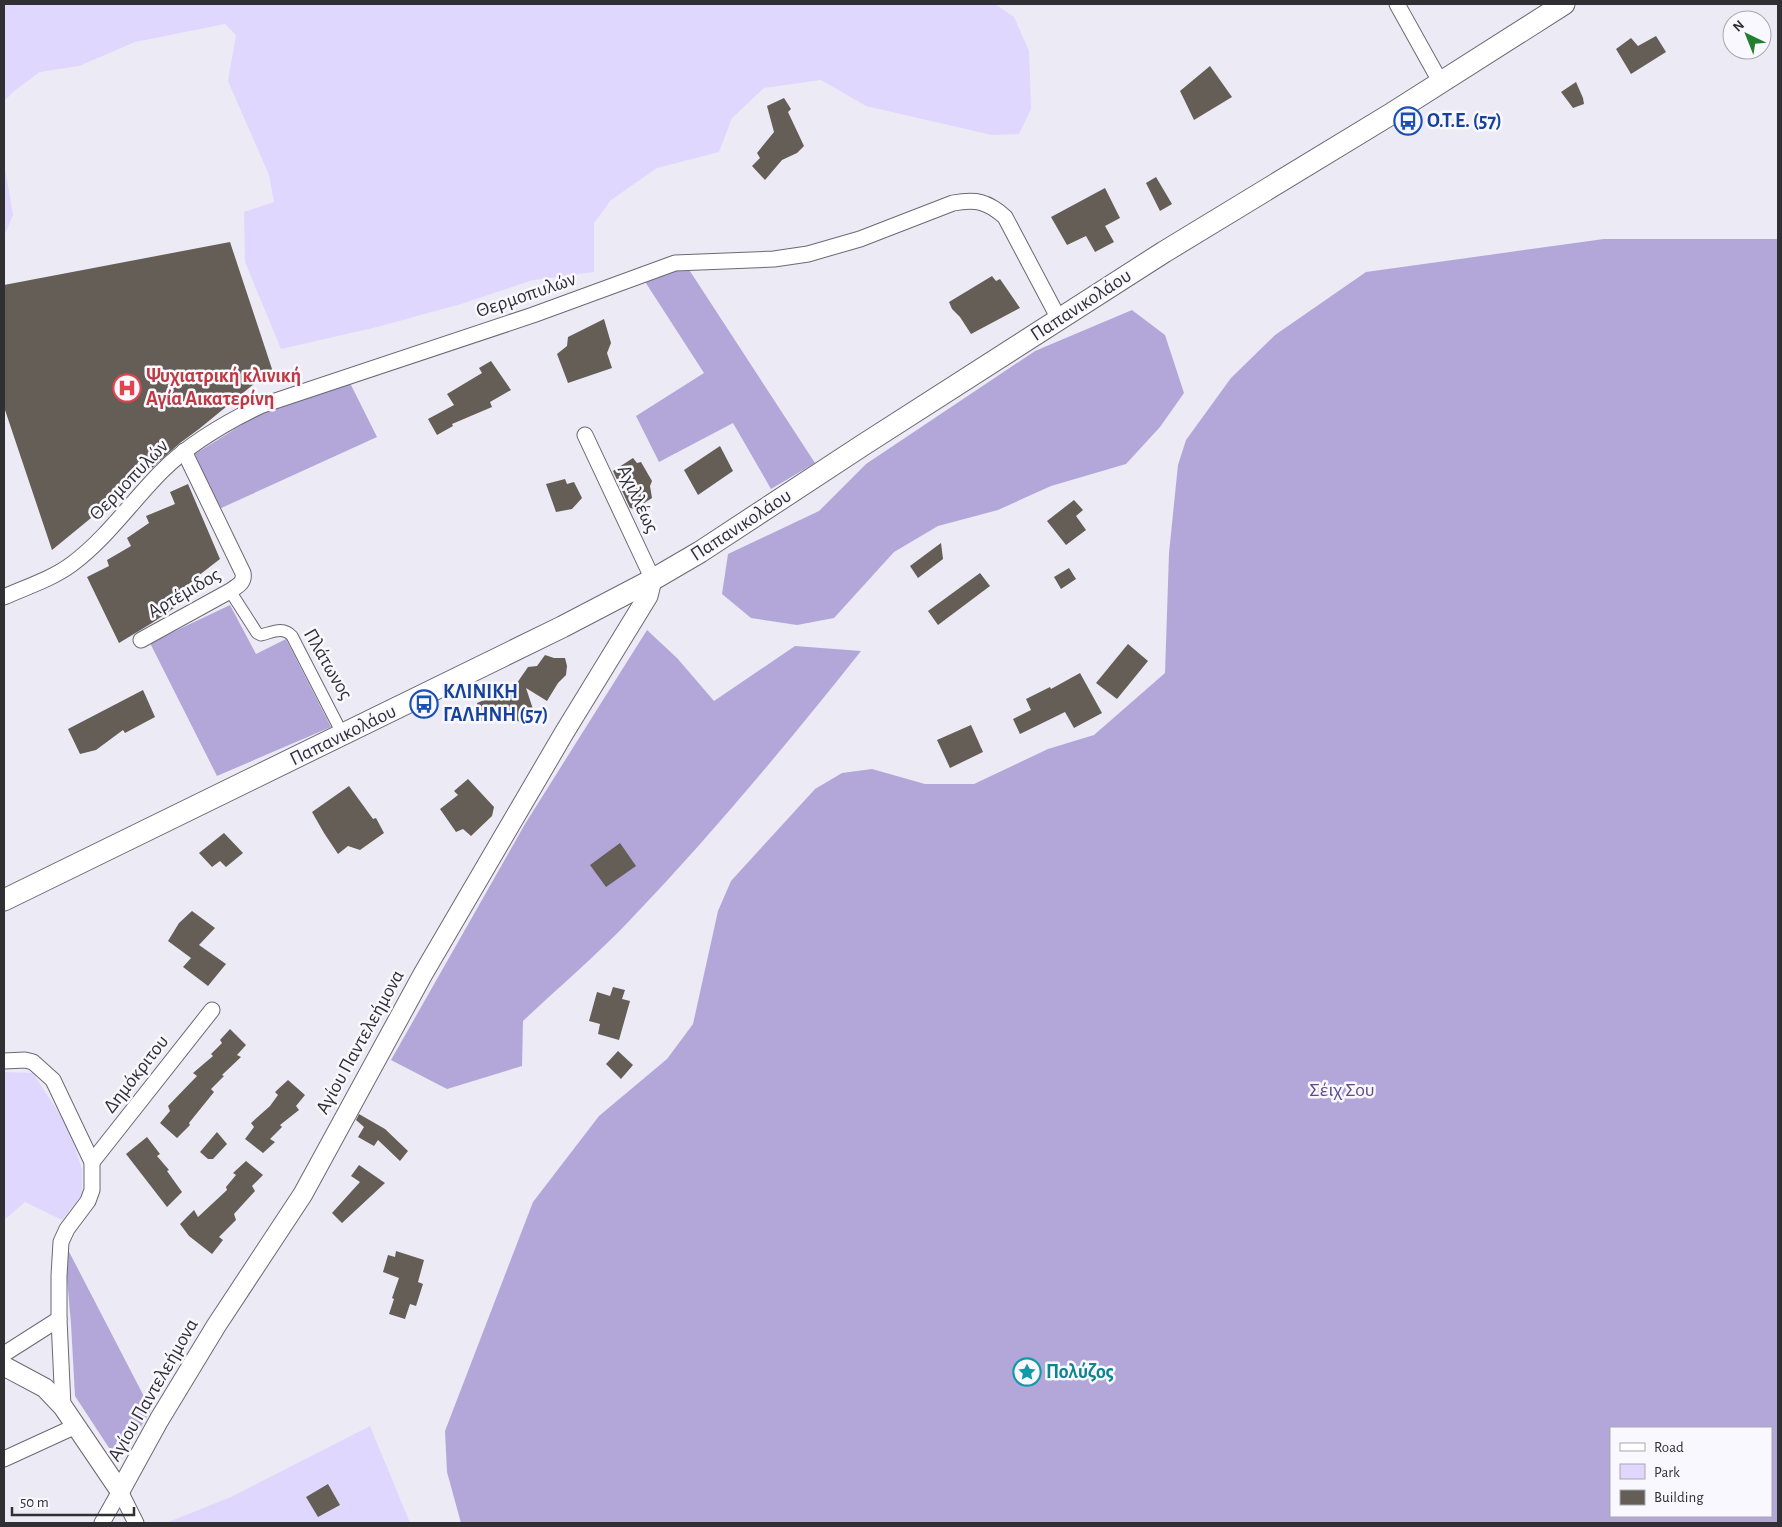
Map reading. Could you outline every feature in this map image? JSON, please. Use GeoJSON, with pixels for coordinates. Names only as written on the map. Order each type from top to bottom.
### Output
{"type":"FeatureCollection","features":[{"type":"Feature","properties":{"kind":"main road","name":"Παπανικολάου"},"geometry":{"type":"LineString","coordinates":[[4,900],[562,627],[652,580],[743,525],[871,440],[1164,252],[1440,83],[1564,4]]}},
{"type":"Feature","properties":{"kind":"street"},"geometry":{"type":"LineString","coordinates":[[1397,4],[1440,83]]}},
{"type":"Feature","properties":{"kind":"street","name":"Θερμοπυλών"},"geometry":{"type":"LineString","coordinates":[[4,597],[50,577],[71,565],[93,547],[162,470],[226,422],[260,406],[533,315],[675,263],[774,259],[808,254],[860,239],[953,203],[968,200],[983,202],[1005,217],[1059,320]]}},
{"type":"Feature","properties":{"kind":"street","name":"Αχιλλέως"},"geometry":{"type":"LineString","coordinates":[[585,435],[652,580]]}},
{"type":"Feature","properties":{"kind":"street","name":"Αρτέμιδος"},"geometry":{"type":"LineString","coordinates":[[141,640],[230,591],[242,582],[244,578],[184,452]]}},
{"type":"Feature","properties":{"kind":"street","name":"Αγίου Παντελεήμονα"},"geometry":{"type":"LineString","coordinates":[[102,1523],[159,1420],[216,1326],[303,1194],[423,974],[564,733],[648,596],[652,580]]}},
{"type":"Feature","properties":{"kind":"street","name":"Πλάτωνος"},"geometry":{"type":"LineString","coordinates":[[230,591],[257,633],[261,635],[285,630],[292,636],[343,735]]}},
{"type":"Feature","properties":{"kind":"street","name":"Δημόκριτου"},"geometry":{"type":"LineString","coordinates":[[92,1162],[212,1010]]}},
{"type":"Feature","properties":{"kind":"street"},"geometry":{"type":"LineString","coordinates":[[4,1061],[25,1060],[33,1062],[54,1080],[92,1162],[92,1190],[88,1202],[67,1229],[61,1242],[59,1318],[63,1407]]}},
{"type":"Feature","properties":{"kind":"street"},"geometry":{"type":"LineString","coordinates":[[4,1354],[59,1318]]}},
{"type":"Feature","properties":{"kind":"street"},"geometry":{"type":"LineString","coordinates":[[4,1366],[45,1388],[63,1407],[120,1491],[136,1523]]}},
{"type":"Feature","properties":{"kind":"street"},"geometry":{"type":"LineString","coordinates":[[4,1459],[76,1426]]}},
{"type":"Feature","properties":{"kind":"green space"},"geometry":{"type":"Polygon","coordinates":[[[4,4],[995,4],[1014,17],[1029,51],[1031,109],[1019,134],[992,135],[866,106],[821,80],[764,88],[732,118],[719,152],[657,168],[611,200],[594,223],[594,272],[533,280],[461,304],[377,327],[281,349],[245,262],[244,212],[274,202],[269,175],[228,81],[236,35],[225,24],[135,42],[79,66],[40,72],[14,91],[4,101],[4,4]]]}},
{"type":"Feature","properties":{"kind":"green space"},"geometry":{"type":"Polygon","coordinates":[[[4,163],[13,215],[4,236],[4,163]]]}},
{"type":"Feature","properties":{"kind":"green space","name":"Σέιχ Σου"},"geometry":{"type":"Polygon","coordinates":[[[1604,239],[1778,239],[1778,1523],[461,1523],[447,1472],[445,1431],[533,1202],[599,1116],[667,1059],[693,1024],[718,911],[731,881],[815,789],[842,773],[872,769],[925,784],[974,784],[1048,749],[1094,735],[1165,673],[1169,553],[1178,465],[1186,440],[1231,378],[1275,335],[1366,272],[1604,239]]]}},
{"type":"Feature","properties":{"kind":"green space"},"geometry":{"type":"Polygon","coordinates":[[[686,265],[815,463],[771,489],[733,423],[659,462],[636,416],[704,373],[642,277],[686,265]]]}},
{"type":"Feature","properties":{"kind":"green space"},"geometry":{"type":"Polygon","coordinates":[[[1132,310],[1165,335],[1184,393],[1160,427],[1126,464],[1051,486],[998,510],[938,526],[894,552],[834,618],[797,625],[751,618],[722,594],[728,554],[819,511],[866,464],[1035,351],[1132,310]]]}},
{"type":"Feature","properties":{"kind":"green space"},"geometry":{"type":"Polygon","coordinates":[[[348,379],[377,437],[219,509],[195,454],[259,414],[348,379]]]}},
{"type":"Feature","properties":{"kind":"green space"},"geometry":{"type":"Polygon","coordinates":[[[230,605],[256,654],[286,639],[331,727],[217,776],[150,643],[230,605]]]}},
{"type":"Feature","properties":{"kind":"green space"},"geometry":{"type":"Polygon","coordinates":[[[647,630],[677,658],[714,701],[795,646],[861,651],[749,788],[661,887],[605,945],[523,1021],[522,1066],[447,1089],[391,1060],[525,824],[647,630]]]}},
{"type":"Feature","properties":{"kind":"green space"},"geometry":{"type":"Polygon","coordinates":[[[4,1072],[33,1073],[69,1129],[82,1169],[82,1194],[62,1220],[25,1202],[4,1220],[4,1072]]]}},
{"type":"Feature","properties":{"kind":"green space"},"geometry":{"type":"Polygon","coordinates":[[[64,1242],[151,1410],[121,1456],[115,1457],[75,1396],[64,1242]]]}},
{"type":"Feature","properties":{"kind":"green space"},"geometry":{"type":"Polygon","coordinates":[[[370,1426],[410,1523],[166,1523],[231,1497],[370,1426]]]}},
{"type":"Feature","properties":{"kind":"building"},"geometry":{"type":"Polygon","coordinates":[[[1656,36],[1666,52],[1631,74],[1616,49],[1631,38],[1638,46],[1656,36]]]}},
{"type":"Feature","properties":{"kind":"building"},"geometry":{"type":"Polygon","coordinates":[[[1210,66],[1232,97],[1194,120],[1180,91],[1210,66]]]}},
{"type":"Feature","properties":{"kind":"building"},"geometry":{"type":"Polygon","coordinates":[[[1576,82],[1584,104],[1573,108],[1561,92],[1576,82]]]}},
{"type":"Feature","properties":{"kind":"building"},"geometry":{"type":"Polygon","coordinates":[[[784,98],[791,109],[788,112],[804,146],[797,153],[782,160],[765,180],[752,166],[760,158],[757,153],[774,132],[767,106],[784,98]]]}},
{"type":"Feature","properties":{"kind":"building"},"geometry":{"type":"Polygon","coordinates":[[[1156,177],[1172,204],[1160,211],[1146,183],[1156,177]]]}},
{"type":"Feature","properties":{"kind":"building"},"geometry":{"type":"Polygon","coordinates":[[[1105,188],[1120,218],[1105,226],[1114,242],[1095,252],[1086,236],[1067,245],[1051,217],[1105,188]]]}},
{"type":"Feature","properties":{"kind":"building","name":"Ψυχιατρική κλινική Αγία Αικατερίνη"},"geometry":{"type":"Polygon","coordinates":[[[230,242],[272,369],[52,550],[4,407],[4,285],[230,242]]]}},
{"type":"Feature","properties":{"kind":"building"},"geometry":{"type":"Polygon","coordinates":[[[992,276],[996,281],[1000,279],[1020,308],[971,334],[949,302],[992,276]]]}},
{"type":"Feature","properties":{"kind":"building"},"geometry":{"type":"Polygon","coordinates":[[[604,319],[611,343],[607,353],[612,368],[568,383],[557,354],[567,346],[568,337],[604,319]]]}},
{"type":"Feature","properties":{"kind":"building"},"geometry":{"type":"Polygon","coordinates":[[[491,361],[511,390],[490,402],[492,407],[452,424],[453,426],[437,435],[428,419],[454,405],[447,394],[482,373],[479,368],[491,361]]]}},
{"type":"Feature","properties":{"kind":"building"},"geometry":{"type":"Polygon","coordinates":[[[720,446],[733,471],[698,495],[684,470],[720,446]]]}},
{"type":"Feature","properties":{"kind":"building"},"geometry":{"type":"Polygon","coordinates":[[[633,458],[637,463],[641,462],[652,481],[650,486],[652,498],[635,509],[630,508],[613,471],[633,458]]]}},
{"type":"Feature","properties":{"kind":"building"},"geometry":{"type":"Polygon","coordinates":[[[565,479],[567,484],[574,482],[582,498],[572,509],[556,512],[546,484],[565,479]]]}},
{"type":"Feature","properties":{"kind":"building"},"geometry":{"type":"Polygon","coordinates":[[[188,484],[220,559],[198,576],[205,586],[188,600],[119,643],[87,577],[109,566],[107,560],[131,546],[127,538],[149,523],[146,516],[175,504],[170,492],[188,484]]]}},
{"type":"Feature","properties":{"kind":"building"},"geometry":{"type":"Polygon","coordinates":[[[1074,500],[1083,510],[1076,516],[1086,530],[1066,545],[1047,521],[1074,500]]]}},
{"type":"Feature","properties":{"kind":"building"},"geometry":{"type":"Polygon","coordinates":[[[941,543],[943,559],[918,578],[910,566],[941,543]]]}},
{"type":"Feature","properties":{"kind":"building"},"geometry":{"type":"Polygon","coordinates":[[[1069,568],[1076,579],[1061,589],[1054,577],[1069,568]]]}},
{"type":"Feature","properties":{"kind":"building"},"geometry":{"type":"Polygon","coordinates":[[[980,573],[990,586],[938,625],[928,611],[980,573]]]}},
{"type":"Feature","properties":{"kind":"building"},"geometry":{"type":"Polygon","coordinates":[[[1128,644],[1148,661],[1117,699],[1096,683],[1128,644]]]}},
{"type":"Feature","properties":{"kind":"building"},"geometry":{"type":"Polygon","coordinates":[[[545,655],[554,658],[565,658],[567,666],[566,675],[558,683],[547,701],[526,688],[534,712],[520,722],[501,713],[481,721],[477,703],[489,698],[497,699],[517,683],[528,667],[537,666],[545,655]]]}},
{"type":"Feature","properties":{"kind":"building"},"geometry":{"type":"Polygon","coordinates":[[[1080,673],[1102,713],[1074,728],[1065,712],[1020,734],[1013,719],[1031,710],[1026,699],[1050,687],[1051,689],[1080,673]]]}},
{"type":"Feature","properties":{"kind":"building"},"geometry":{"type":"Polygon","coordinates":[[[143,690],[155,717],[125,733],[123,730],[96,750],[80,754],[68,729],[143,690]]]}},
{"type":"Feature","properties":{"kind":"building"},"geometry":{"type":"Polygon","coordinates":[[[971,725],[983,752],[950,768],[937,740],[971,725]]]}},
{"type":"Feature","properties":{"kind":"building"},"geometry":{"type":"Polygon","coordinates":[[[468,779],[494,807],[492,816],[471,836],[463,829],[456,832],[440,809],[458,795],[454,791],[468,779]]]}},
{"type":"Feature","properties":{"kind":"building"},"geometry":{"type":"Polygon","coordinates":[[[349,786],[373,819],[376,818],[384,833],[360,850],[348,846],[338,854],[312,812],[349,786]]]}},
{"type":"Feature","properties":{"kind":"building"},"geometry":{"type":"Polygon","coordinates":[[[224,833],[243,853],[226,867],[220,861],[212,867],[199,853],[224,833]]]}},
{"type":"Feature","properties":{"kind":"building"},"geometry":{"type":"Polygon","coordinates":[[[620,843],[636,866],[606,887],[590,865],[620,843]]]}},
{"type":"Feature","properties":{"kind":"building"},"geometry":{"type":"Polygon","coordinates":[[[192,911],[215,928],[199,945],[226,964],[208,986],[183,967],[191,958],[168,941],[179,923],[192,911]]]}},
{"type":"Feature","properties":{"kind":"building"},"geometry":{"type":"Polygon","coordinates":[[[613,987],[625,990],[622,999],[630,1001],[619,1040],[598,1034],[600,1024],[589,1021],[597,992],[610,996],[613,987]]]}},
{"type":"Feature","properties":{"kind":"building"},"geometry":{"type":"Polygon","coordinates":[[[230,1029],[246,1045],[237,1055],[241,1057],[222,1075],[224,1076],[211,1089],[214,1092],[189,1123],[190,1125],[177,1138],[160,1123],[170,1111],[168,1106],[197,1076],[193,1073],[213,1056],[211,1054],[222,1043],[220,1040],[230,1029]]]}},
{"type":"Feature","properties":{"kind":"building"},"geometry":{"type":"Polygon","coordinates":[[[618,1051],[633,1065],[621,1079],[606,1064],[618,1051]]]}},
{"type":"Feature","properties":{"kind":"building"},"geometry":{"type":"Polygon","coordinates":[[[288,1080],[305,1095],[296,1106],[299,1110],[280,1125],[282,1127],[270,1139],[275,1142],[263,1153],[245,1139],[254,1127],[251,1123],[270,1106],[278,1095],[275,1092],[288,1080]]]}},
{"type":"Feature","properties":{"kind":"building"},"geometry":{"type":"Polygon","coordinates":[[[359,1114],[385,1129],[408,1151],[400,1161],[378,1140],[374,1146],[358,1137],[364,1127],[356,1120],[359,1114]]]}},
{"type":"Feature","properties":{"kind":"building"},"geometry":{"type":"Polygon","coordinates":[[[217,1132],[227,1144],[213,1159],[208,1159],[200,1152],[217,1132]]]}},
{"type":"Feature","properties":{"kind":"building"},"geometry":{"type":"Polygon","coordinates":[[[147,1137],[160,1154],[157,1156],[169,1170],[167,1171],[182,1192],[167,1207],[126,1154],[147,1137]]]}},
{"type":"Feature","properties":{"kind":"building"},"geometry":{"type":"Polygon","coordinates":[[[246,1161],[263,1175],[252,1186],[255,1191],[234,1214],[236,1220],[219,1237],[223,1240],[212,1254],[189,1236],[180,1224],[194,1210],[198,1217],[227,1190],[226,1187],[236,1175],[233,1173],[246,1161]]]}},
{"type":"Feature","properties":{"kind":"building"},"geometry":{"type":"Polygon","coordinates":[[[359,1165],[385,1183],[342,1223],[332,1213],[360,1182],[351,1176],[359,1165]]]}},
{"type":"Feature","properties":{"kind":"building"},"geometry":{"type":"Polygon","coordinates":[[[396,1251],[424,1260],[418,1282],[423,1284],[416,1306],[410,1304],[405,1319],[389,1314],[399,1278],[383,1272],[388,1255],[395,1257],[396,1251]]]}},
{"type":"Feature","properties":{"kind":"building"},"geometry":{"type":"Polygon","coordinates":[[[328,1484],[340,1505],[318,1517],[306,1497],[328,1484]]]}},
{"type":"Feature","properties":{"kind":"place","name":"Ο.Τ.Ε. (57)"},"geometry":{"type":"Point","coordinates":[1408,121]}},
{"type":"Feature","properties":{"kind":"place","name":"Ψυχιατρική κλινική Αγία Αικατερίνη"},"geometry":{"type":"Point","coordinates":[127,388]}},
{"type":"Feature","properties":{"kind":"place","name":"ΚΛΙΝΙΚΗ ΓΑΛΗΝΗ (57)"},"geometry":{"type":"Point","coordinates":[424,704]}},
{"type":"Feature","properties":{"kind":"place","name":"Πολύζος"},"geometry":{"type":"Point","coordinates":[1027,1372]}}]}
